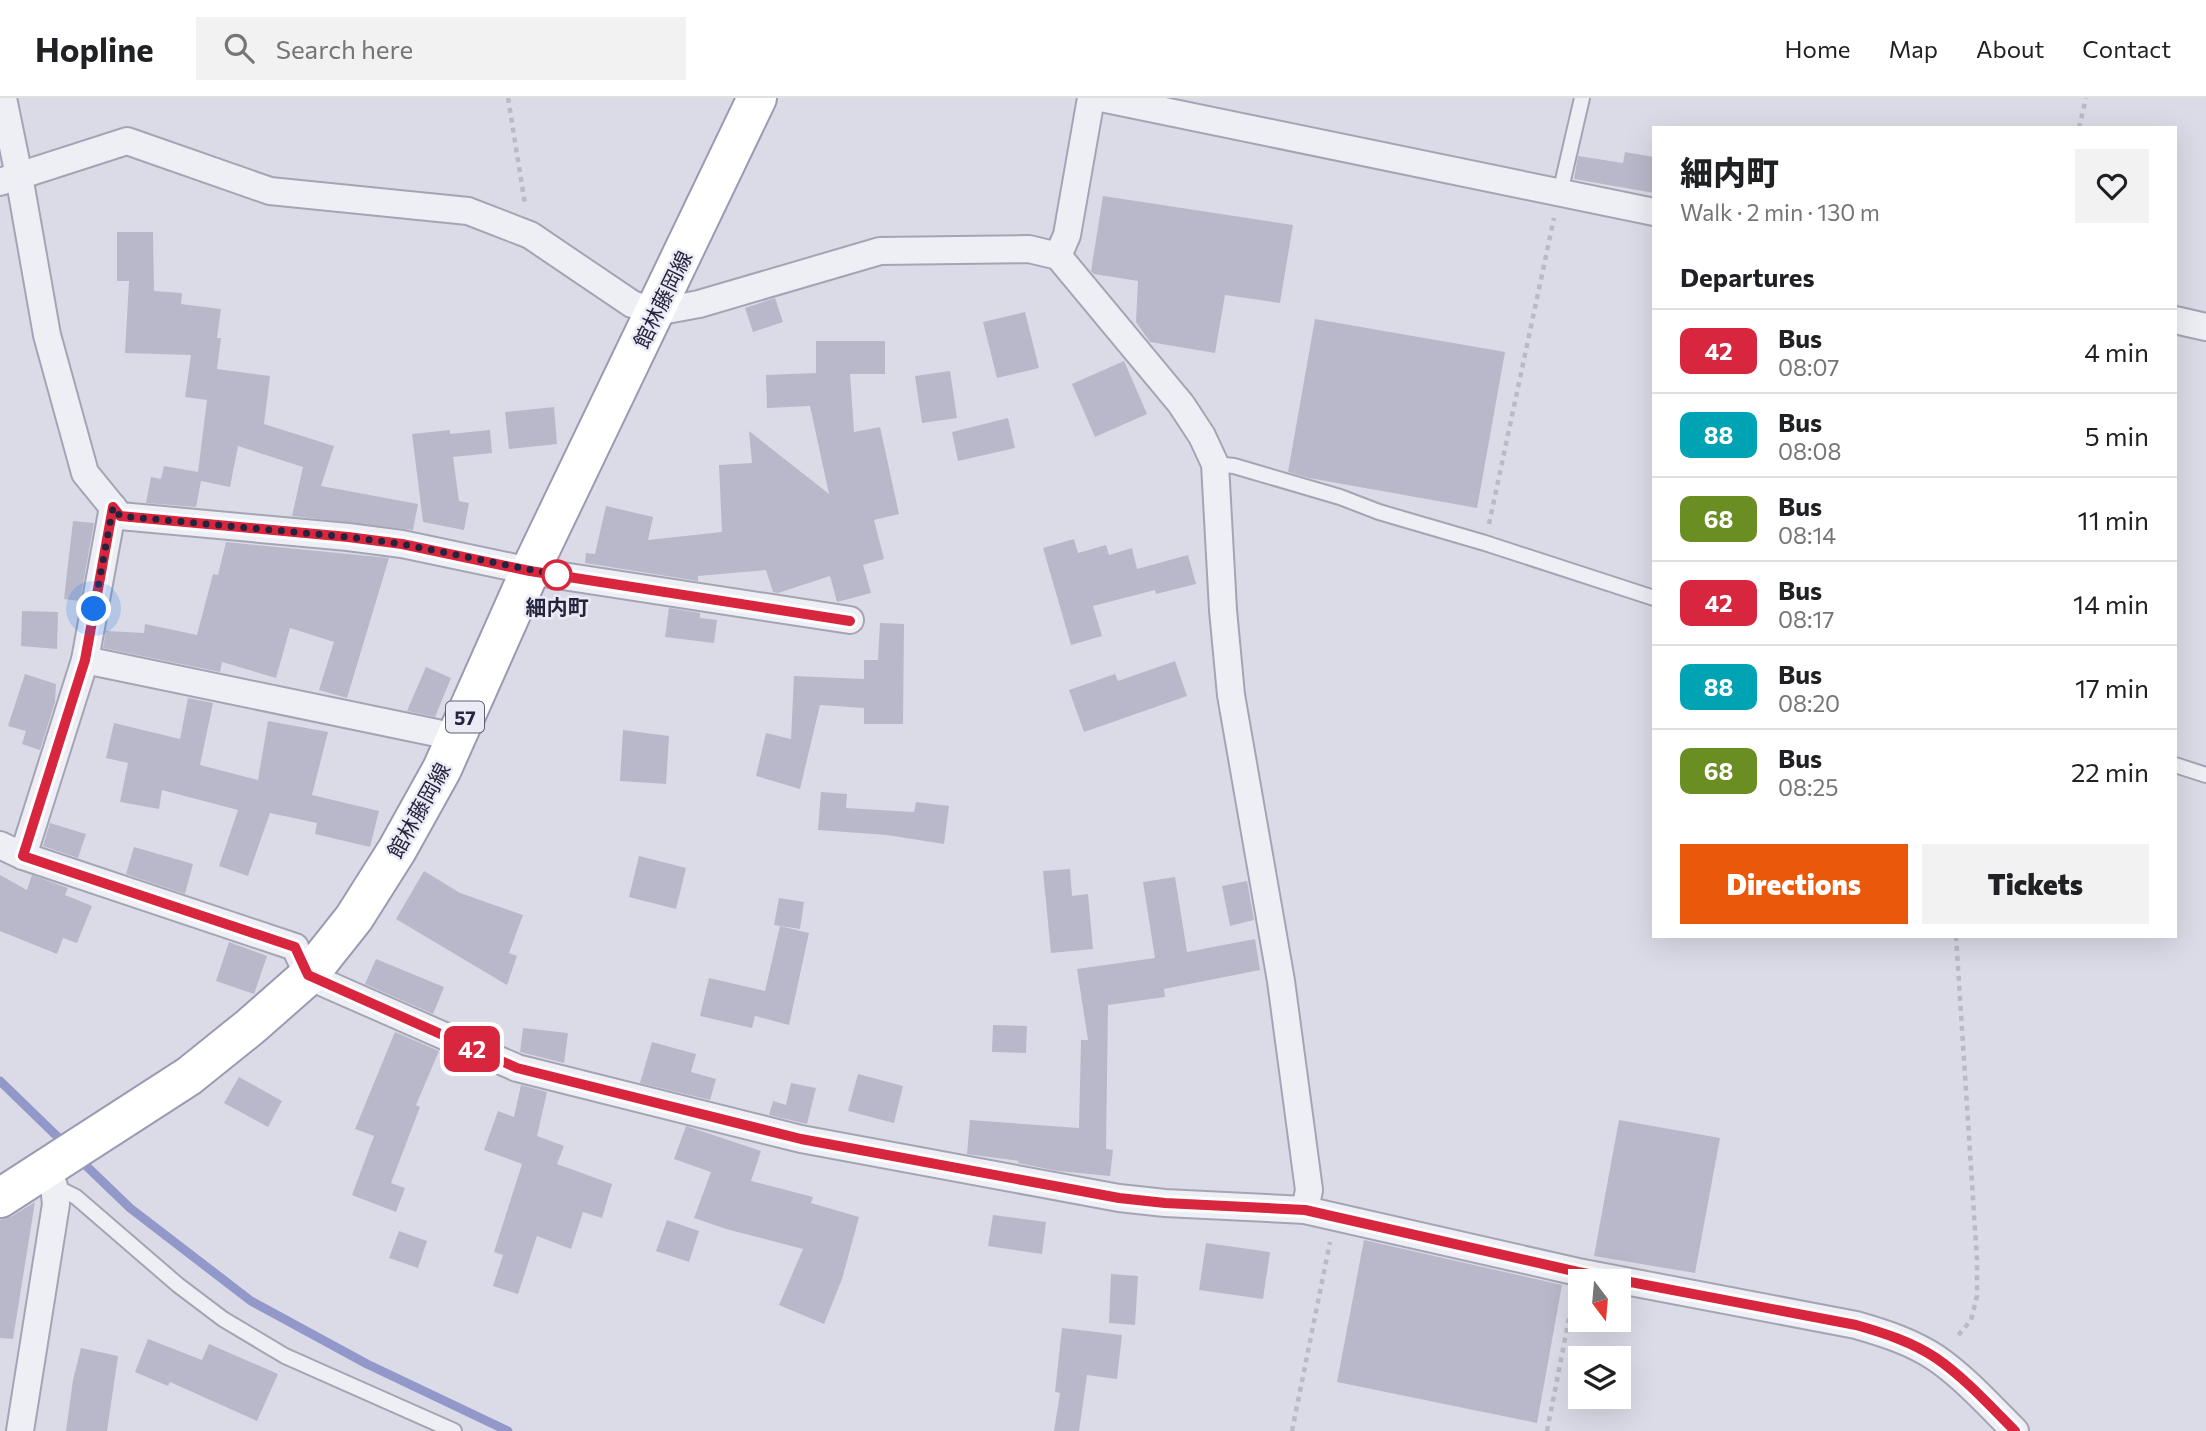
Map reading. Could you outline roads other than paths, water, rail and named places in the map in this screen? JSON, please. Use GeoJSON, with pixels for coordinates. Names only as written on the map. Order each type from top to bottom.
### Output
{"type":"FeatureCollection","features":[{"type":"Feature","properties":{"kind":"main road","name":"館林藤岡線"},"geometry":{"type":"LineString","coordinates":[[0,1198],[50,1177],[189,1076],[250,1027],[308,975],[354,918],[397,850],[442,769],[530,571],[758,98]]}},
{"type":"Feature","properties":{"kind":"street"},"geometry":{"type":"LineString","coordinates":[[3,98],[10,179],[47,335],[85,473],[120,516],[402,544],[530,571],[850,621]]}},
{"type":"Feature","properties":{"kind":"street"},"geometry":{"type":"LineString","coordinates":[[1058,256],[1067,235],[1091,98]]}},
{"type":"Feature","properties":{"kind":"street"},"geometry":{"type":"LineString","coordinates":[[1101,98],[1652,212]]}},
{"type":"Feature","properties":{"kind":"street"},"geometry":{"type":"LineString","coordinates":[[10,179],[127,141],[270,191],[468,211],[530,235],[632,304],[656,312],[699,304],[880,251],[1030,249],[1058,256],[1181,404],[1202,436],[1215,464],[1223,610],[1231,695],[1293,1057],[1309,1190],[1305,1210]]}},
{"type":"Feature","properties":{"kind":"street"},"geometry":{"type":"LineString","coordinates":[[2177,320],[2206,327]]}},
{"type":"Feature","properties":{"kind":"street"},"geometry":{"type":"LineString","coordinates":[[113,507],[85,660],[11,851],[295,947],[308,975],[517,1068],[801,1139],[1119,1198],[1305,1210],[1578,1272],[1856,1325],[1894,1336],[1935,1358],[2015,1431]]}},
{"type":"Feature","properties":{"kind":"street"},"geometry":{"type":"LineString","coordinates":[[85,660],[456,737]]}},
{"type":"Feature","properties":{"kind":"street"},"geometry":{"type":"LineString","coordinates":[[20,1431],[57,1204],[50,1177]]}},
{"type":"Feature","properties":{"kind":"lane"},"geometry":{"type":"LineString","coordinates":[[1560,193],[1582,98]]}},
{"type":"Feature","properties":{"kind":"lane"},"geometry":{"type":"LineString","coordinates":[[1215,464],[1234,466],[1340,497],[1379,512],[1652,597]]}},
{"type":"Feature","properties":{"kind":"lane"},"geometry":{"type":"LineString","coordinates":[[2177,766],[2206,775]]}},
{"type":"Feature","properties":{"kind":"lane"},"geometry":{"type":"LineString","coordinates":[[50,1177],[178,1285],[223,1319],[285,1356],[454,1431]]}},
{"type":"Feature","properties":{"kind":"waterway"},"geometry":{"type":"LineString","coordinates":[[0,1081],[66,1145]]}},
{"type":"Feature","properties":{"kind":"waterway"},"geometry":{"type":"LineString","coordinates":[[78,1158],[130,1208],[251,1301],[367,1364],[508,1431]]}},
{"type":"Feature","properties":{"kind":"place","name":"細内町"},"geometry":{"type":"Point","coordinates":[557,575]}}]}
